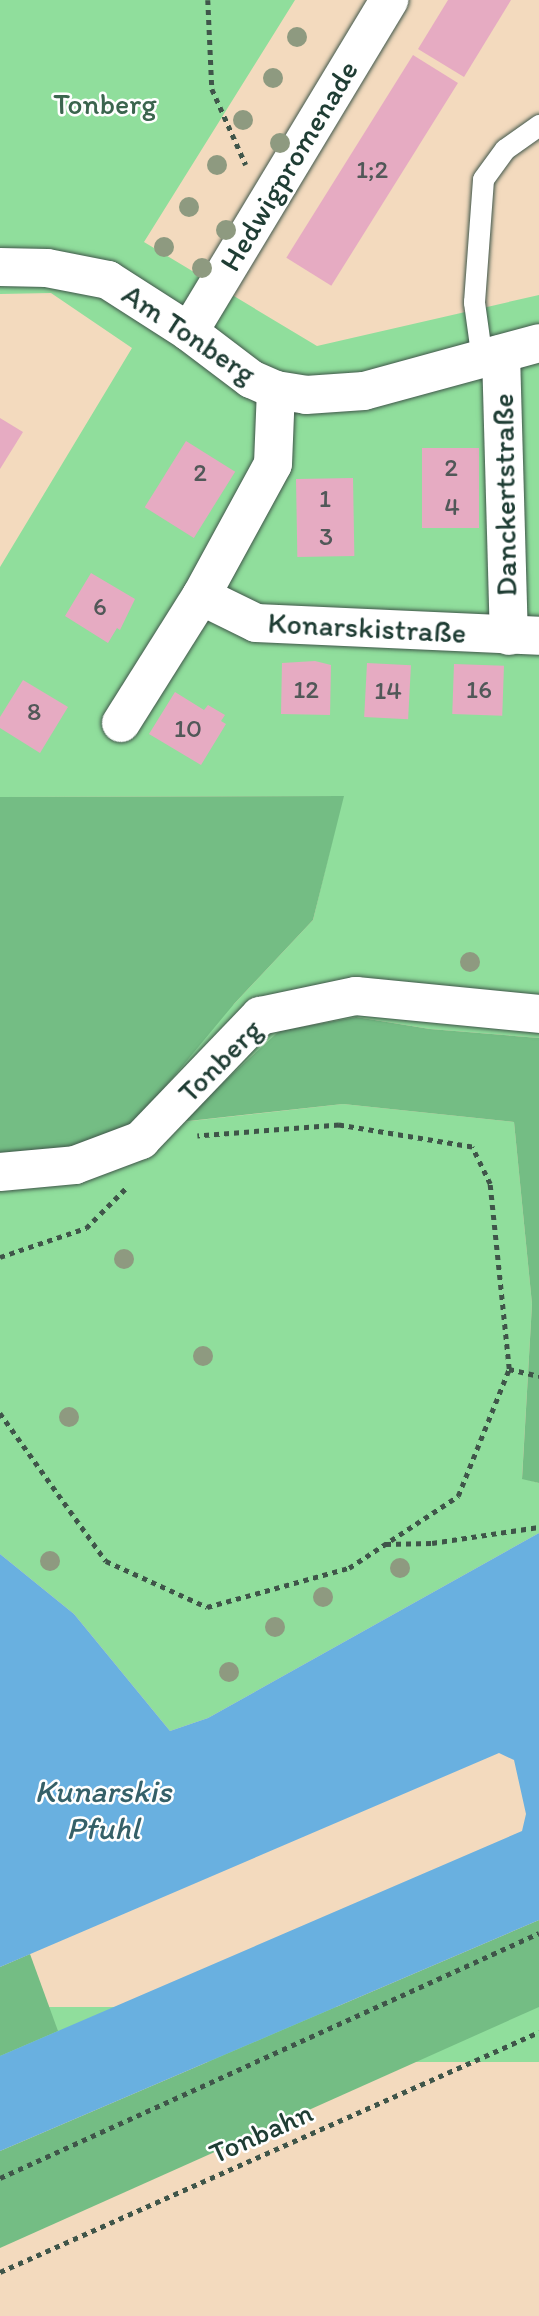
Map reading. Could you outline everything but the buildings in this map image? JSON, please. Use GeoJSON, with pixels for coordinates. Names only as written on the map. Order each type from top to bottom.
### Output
{"type":"FeatureCollection","features":[{"type":"Feature","properties":{"kind":"street","name":"Hedwigpromenade"},"geometry":{"type":"LineString","coordinates":[[189,332],[389,0]]}},
{"type":"Feature","properties":{"kind":"street","name":"Am Tonberg"},"geometry":{"type":"LineString","coordinates":[[0,267],[47,268],[108,280],[189,332],[251,379],[276,390],[306,395],[364,391],[539,343]]}},
{"type":"Feature","properties":{"kind":"street","name":"Danckertstraße"},"geometry":{"type":"LineString","coordinates":[[492,357],[524,636]]}},
{"type":"Feature","properties":{"kind":"street"},"geometry":{"type":"LineString","coordinates":[[121,723],[201,596],[273,464],[276,390]]}},
{"type":"Feature","properties":{"kind":"street","name":"Konarskistraße"},"geometry":{"type":"LineString","coordinates":[[201,596],[256,623],[524,636]]}},
{"type":"Feature","properties":{"kind":"street","name":"Tonberg"},"geometry":{"type":"LineString","coordinates":[[0,1172],[75,1165],[141,1140],[260,1016],[356,996],[539,1014]]}},
{"type":"Feature","properties":{"kind":"lane"},"geometry":{"type":"LineString","coordinates":[[492,357],[474,302],[482,185],[505,149],[539,125]]}},
{"type":"Feature","properties":{"kind":"path"},"geometry":{"type":"LineString","coordinates":[[208,0],[212,89],[265,207]]}},
{"type":"Feature","properties":{"kind":"path"},"geometry":{"type":"LineString","coordinates":[[0,1257],[86,1228],[132,1182],[141,1140],[339,1125],[472,1147],[490,1184],[509,1369],[458,1496],[349,1568],[207,1607],[106,1561],[0,1413]]}},
{"type":"Feature","properties":{"kind":"path"},"geometry":{"type":"LineString","coordinates":[[509,1369],[539,1376]]}},
{"type":"Feature","properties":{"kind":"path"},"geometry":{"type":"LineString","coordinates":[[385,1544],[432,1543],[539,1527]]}},
{"type":"Feature","properties":{"kind":"path"},"geometry":{"type":"LineString","coordinates":[[0,2178],[539,1933]]}},
{"type":"Feature","properties":{"kind":"path","name":"Tonbahn"},"geometry":{"type":"LineString","coordinates":[[0,2272],[539,2032]]}},
{"type":"Feature","properties":{"kind":"green space"},"geometry":{"type":"Polygon","coordinates":[[[0,0],[295,0],[144,242],[317,346],[539,295],[539,1038],[430,1029],[356,1017],[279,1031],[181,1122],[343,1104],[514,1122],[532,1304],[522,1478],[539,1483],[539,1533],[208,1718],[170,1731],[74,1614],[0,1554],[0,1158],[234,1004],[313,920],[343,796],[0,797],[0,567],[132,348],[51,293],[0,294],[0,0]]]}},
{"type":"Feature","properties":{"kind":"green space"},"geometry":{"type":"Polygon","coordinates":[[[344,796],[313,920],[234,1004],[135,1123],[80,1153],[0,1157],[0,797],[344,796]]]}},
{"type":"Feature","properties":{"kind":"green space"},"geometry":{"type":"Polygon","coordinates":[[[356,1017],[430,1029],[539,1038],[539,1483],[522,1479],[532,1304],[514,1122],[343,1104],[180,1122],[279,1031],[356,1017]]]}},
{"type":"Feature","properties":{"kind":"green space"},"geometry":{"type":"Polygon","coordinates":[[[539,1920],[539,2007],[0,2248],[0,2151],[539,1920]]]}},
{"type":"Feature","properties":{"kind":"green space"},"geometry":{"type":"Polygon","coordinates":[[[30,1954],[58,2031],[0,2056],[0,1967],[30,1954]]]}},
{"type":"Feature","properties":{"kind":"green space"},"geometry":{"type":"Polygon","coordinates":[[[0,2007],[539,2007],[539,2062],[0,2062],[0,2007]]]}},
{"type":"Feature","properties":{"kind":"water","name":"Kunarskis Pfuhl"},"geometry":{"type":"Polygon","coordinates":[[[539,1533],[539,1920],[0,2151],[0,2056],[522,1831],[526,1814],[514,1760],[499,1753],[0,1967],[0,1554],[74,1614],[170,1731],[208,1718],[539,1533]]]}}]}
